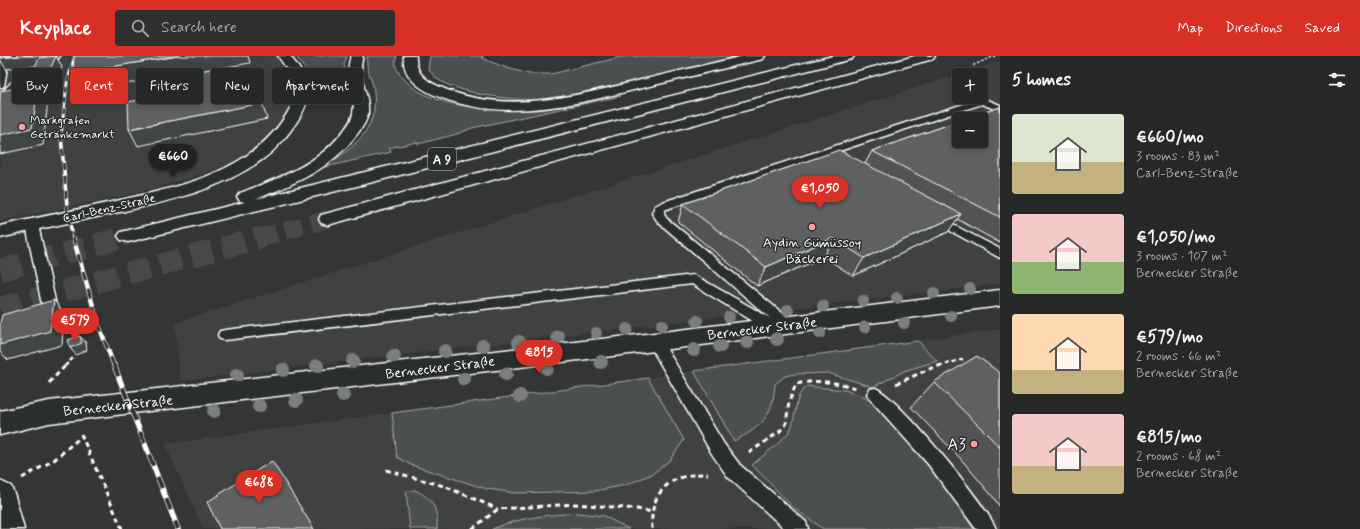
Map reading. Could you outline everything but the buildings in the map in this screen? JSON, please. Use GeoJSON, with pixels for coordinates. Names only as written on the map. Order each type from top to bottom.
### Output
{"type":"FeatureCollection","features":[{"type":"Feature","properties":{"kind":"main road"},"geometry":{"type":"LineString","coordinates":[[284,56],[293,68]]}},
{"type":"Feature","properties":{"kind":"main road"},"geometry":{"type":"LineString","coordinates":[[354,68],[357,56]]}},
{"type":"Feature","properties":{"kind":"main road"},"geometry":{"type":"LineString","coordinates":[[410,56],[409,64],[412,73],[420,82],[440,92],[471,103],[512,106],[552,104],[576,100],[759,56]]}},
{"type":"Feature","properties":{"kind":"main road","name":"A 9"},"geometry":{"type":"LineString","coordinates":[[360,104],[361,111],[358,122],[337,149],[323,161],[294,176],[248,196],[128,236],[359,180],[848,56]]}},
{"type":"Feature","properties":{"kind":"main road","name":"A 9"},"geometry":{"type":"LineString","coordinates":[[328,219],[929,56]]}},
{"type":"Feature","properties":{"kind":"main road","name":"Carl-Benz-Straße"},"geometry":{"type":"LineString","coordinates":[[0,232],[151,199],[208,183],[245,164],[273,143],[288,125],[300,104]]}},
{"type":"Feature","properties":{"kind":"main road","name":"Bernecker Straße"},"geometry":{"type":"LineString","coordinates":[[0,423],[49,412],[655,342],[1000,298]]}},
{"type":"Feature","properties":{"kind":"main road"},"geometry":{"type":"LineString","coordinates":[[8,529],[10,487]]}},
{"type":"Feature","properties":{"kind":"lane"},"geometry":{"type":"LineString","coordinates":[[0,86],[4,56]]}},
{"type":"Feature","properties":{"kind":"lane"},"geometry":{"type":"LineString","coordinates":[[18,68],[28,56]]}},
{"type":"Feature","properties":{"kind":"lane"},"geometry":{"type":"LineString","coordinates":[[31,68],[41,56]]}},
{"type":"Feature","properties":{"kind":"lane"},"geometry":{"type":"LineString","coordinates":[[40,68],[48,66],[56,56]]}},
{"type":"Feature","properties":{"kind":"lane"},"geometry":{"type":"LineString","coordinates":[[0,99],[12,87]]}},
{"type":"Feature","properties":{"kind":"lane"},"geometry":{"type":"LineString","coordinates":[[781,326],[662,220],[658,213],[659,208],[666,204],[982,101],[1000,108]]}},
{"type":"Feature","properties":{"kind":"lane"},"geometry":{"type":"LineString","coordinates":[[819,154],[847,169]]}},
{"type":"Feature","properties":{"kind":"lane"},"geometry":{"type":"LineString","coordinates":[[930,216],[1000,254]]}},
{"type":"Feature","properties":{"kind":"lane"},"geometry":{"type":"LineString","coordinates":[[32,225],[49,305]]}},
{"type":"Feature","properties":{"kind":"lane"},"geometry":{"type":"LineString","coordinates":[[225,335],[694,279],[781,326]]}},
{"type":"Feature","properties":{"kind":"lane"},"geometry":{"type":"LineString","coordinates":[[655,342],[718,449],[734,471],[799,529]]}},
{"type":"Feature","properties":{"kind":"lane"},"geometry":{"type":"LineString","coordinates":[[875,394],[940,466],[977,513],[987,529]]}},
{"type":"Feature","properties":{"kind":"path"},"geometry":{"type":"LineString","coordinates":[[974,68],[974,65],[995,56]]}},
{"type":"Feature","properties":{"kind":"path"},"geometry":{"type":"LineString","coordinates":[[49,383],[73,358]]}},
{"type":"Feature","properties":{"kind":"path"},"geometry":{"type":"LineString","coordinates":[[652,529],[653,506],[661,489],[680,476],[699,473],[716,475],[731,481],[734,471],[747,454],[779,432],[786,424],[789,402],[796,384],[816,380],[839,383],[875,394],[929,369],[964,358]]}},
{"type":"Feature","properties":{"kind":"path"},"geometry":{"type":"LineString","coordinates":[[10,487],[54,460],[81,436],[122,529]]}},
{"type":"Feature","properties":{"kind":"path"},"geometry":{"type":"LineString","coordinates":[[386,470],[444,486],[498,509],[575,504],[637,509],[652,512]]}},
{"type":"Feature","properties":{"kind":"path"},"geometry":{"type":"LineString","coordinates":[[472,529],[498,509]]}},
{"type":"Feature","properties":{"kind":"shaded area"},"geometry":{"type":"Polygon","coordinates":[[[0,56],[285,56],[289,68],[272,68],[272,104],[291,104],[291,106],[278,127],[256,147],[230,164],[194,177],[129,195],[0,221],[0,56]]]}},
{"type":"Feature","properties":{"kind":"shaded area"},"geometry":{"type":"Polygon","coordinates":[[[296,56],[347,56],[344,64],[345,68],[304,68],[296,56]]]}},
{"type":"Feature","properties":{"kind":"shaded area"},"geometry":{"type":"Polygon","coordinates":[[[367,56],[397,56],[396,66],[398,72],[405,80],[419,91],[436,99],[458,105],[504,109],[548,108],[571,105],[616,95],[621,96],[472,128],[457,134],[418,144],[417,142],[389,148],[391,152],[321,168],[352,147],[367,129],[372,118],[374,92],[367,65],[367,56]]]}},
{"type":"Feature","properties":{"kind":"shaded area"},"geometry":{"type":"Polygon","coordinates":[[[430,56],[484,56],[481,58],[507,68],[529,74],[551,74],[621,57],[744,56],[581,93],[542,100],[512,99],[478,94],[450,86],[437,79],[428,69],[430,56]]]}},
{"type":"Feature","properties":{"kind":"shaded area"},"geometry":{"type":"Polygon","coordinates":[[[1000,61],[1000,284],[180,381],[175,323],[952,76],[952,104],[988,104],[988,68],[978,68],[1000,61]]]}},
{"type":"Feature","properties":{"kind":"shaded area"},"geometry":{"type":"Polygon","coordinates":[[[1000,329],[1000,529],[203,529],[165,444],[1000,329]]]}},
{"type":"Feature","properties":{"kind":"shaded area"},"geometry":{"type":"Polygon","coordinates":[[[918,341],[937,361],[904,371],[873,387],[828,373],[795,374],[785,376],[775,384],[772,404],[764,419],[752,431],[734,441],[694,371],[918,341]]]}},
{"type":"Feature","properties":{"kind":"shaded area"},"geometry":{"type":"Polygon","coordinates":[[[648,378],[684,440],[669,461],[652,474],[626,485],[595,491],[516,493],[487,489],[411,465],[397,457],[392,413],[648,378]]]}},
{"type":"Feature","properties":{"kind":"shaded area"},"geometry":{"type":"Polygon","coordinates":[[[807,386],[845,390],[866,398],[883,411],[936,473],[974,529],[823,529],[794,508],[752,465],[789,432],[793,423],[796,405],[800,394],[807,386]]]}},
{"type":"Feature","properties":{"kind":"shaded area"},"geometry":{"type":"Polygon","coordinates":[[[415,490],[427,497],[434,506],[437,516],[437,529],[410,529],[406,491],[415,490]]]}},
{"type":"Feature","properties":{"kind":"shaded area"},"geometry":{"type":"Polygon","coordinates":[[[578,513],[604,516],[629,529],[492,529],[524,519],[578,513]]]}},
{"type":"Feature","properties":{"kind":"tunnel"},"geometry":{"type":"LineString","coordinates":[[259,238],[328,219]]}},
{"type":"Feature","properties":{"kind":"tunnel"},"geometry":{"type":"LineString","coordinates":[[0,270],[125,237]]}},
{"type":"Feature","properties":{"kind":"tunnel"},"geometry":{"type":"LineString","coordinates":[[0,308],[263,237]]}},
{"type":"Feature","properties":{"kind":"railway"},"geometry":{"type":"LineString","coordinates":[[61,136],[67,83],[75,56]]}},
{"type":"Feature","properties":{"kind":"railway"},"geometry":{"type":"LineString","coordinates":[[61,136],[68,218],[74,238]]}},
{"type":"Feature","properties":{"kind":"railway"},"geometry":{"type":"LineString","coordinates":[[73,237],[98,323],[114,366]]}},
{"type":"Feature","properties":{"kind":"railway"},"geometry":{"type":"LineString","coordinates":[[114,365],[178,529]]}},
{"type":"Feature","properties":{"kind":"place","name":"Markgrafen Getränkemarkt"},"geometry":{"type":"Point","coordinates":[22,127]}},
{"type":"Feature","properties":{"kind":"place","name":"Aydin Gümüssoy Bäckerei"},"geometry":{"type":"Point","coordinates":[812,227]}},
{"type":"Feature","properties":{"kind":"place","name":"A3"},"geometry":{"type":"Point","coordinates":[974,444]}}]}
